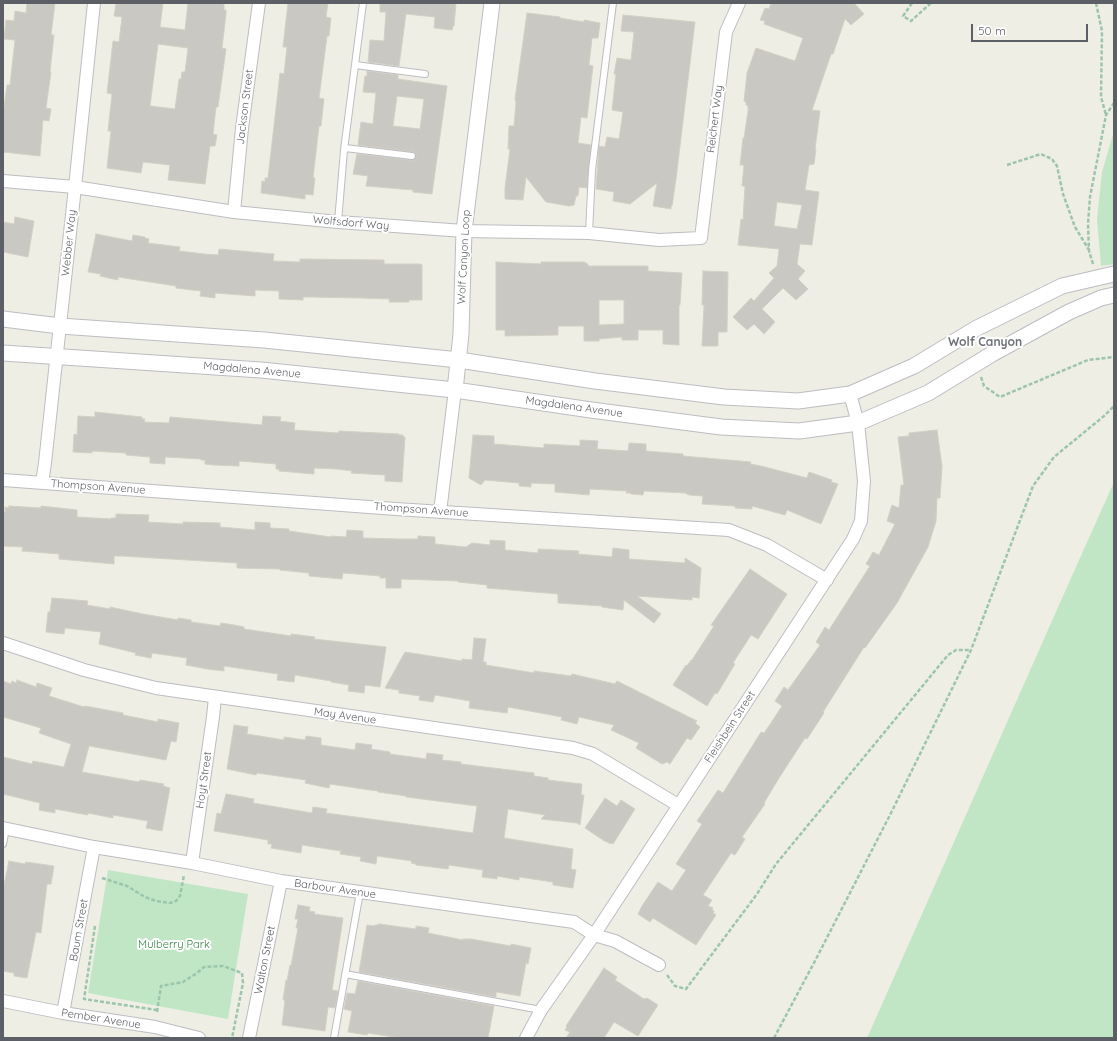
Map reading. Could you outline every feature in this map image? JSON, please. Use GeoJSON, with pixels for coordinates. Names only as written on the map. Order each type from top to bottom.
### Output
{"type":"FeatureCollection","features":[{"type":"Feature","properties":{"kind":"street","name":"Webber Way"},"geometry":{"type":"LineString","coordinates":[[42,483],[57,356],[94,3]]}},
{"type":"Feature","properties":{"kind":"street","name":"Jackson Street"},"geometry":{"type":"LineString","coordinates":[[234,212],[242,128],[259,3]]}},
{"type":"Feature","properties":{"kind":"street","name":"Wolf Canyon Loop"},"geometry":{"type":"LineString","coordinates":[[440,512],[459,360],[464,231],[492,3]]}},
{"type":"Feature","properties":{"kind":"street","name":"Reichert Way"},"geometry":{"type":"LineString","coordinates":[[701,238],[726,32],[739,3]]}},
{"type":"Feature","properties":{"kind":"street","name":"Wolfsdorf Way"},"geometry":{"type":"LineString","coordinates":[[3,181],[75,187],[234,212],[338,222],[464,231],[589,233],[659,240],[701,238]]}},
{"type":"Feature","properties":{"kind":"street"},"geometry":{"type":"LineString","coordinates":[[3,319],[60,326],[264,340],[459,360],[595,381],[724,397],[798,401],[850,394],[914,366],[977,328],[1062,286],[1114,274]]}},
{"type":"Feature","properties":{"kind":"street","name":"Magdalena Avenue"},"geometry":{"type":"LineString","coordinates":[[3,353],[262,370],[455,390],[721,427],[799,431],[858,423],[928,393],[977,363],[1069,312],[1101,298],[1114,295]]}},
{"type":"Feature","properties":{"kind":"street","name":"Fleishbein Street"},"geometry":{"type":"LineString","coordinates":[[526,1038],[542,1010],[594,935],[853,539],[861,521],[864,481],[858,423],[850,394]]}},
{"type":"Feature","properties":{"kind":"street","name":"Thompson Avenue"},"geometry":{"type":"LineString","coordinates":[[3,480],[440,512],[729,530],[767,544],[827,580]]}},
{"type":"Feature","properties":{"kind":"street","name":"May Avenue"},"geometry":{"type":"LineString","coordinates":[[3,643],[84,670],[156,688],[573,748],[593,754],[678,805]]}},
{"type":"Feature","properties":{"kind":"street","name":"Hoyt Street"},"geometry":{"type":"LineString","coordinates":[[189,862],[215,697]]}},
{"type":"Feature","properties":{"kind":"street","name":"Barbour Avenue"},"geometry":{"type":"LineString","coordinates":[[5,829],[94,847],[189,862],[281,881],[574,922],[594,935],[615,941],[659,964]]}},
{"type":"Feature","properties":{"kind":"street","name":"Baum Street"},"geometry":{"type":"LineString","coordinates":[[64,1013],[94,847]]}},
{"type":"Feature","properties":{"kind":"street","name":"Walton Street"},"geometry":{"type":"LineString","coordinates":[[249,1038],[281,881]]}},
{"type":"Feature","properties":{"kind":"street","name":"Pember Avenue"},"geometry":{"type":"LineString","coordinates":[[3,1001],[64,1013],[155,1027],[199,1038]]}},
{"type":"Feature","properties":{"kind":"lane"},"geometry":{"type":"LineString","coordinates":[[338,222],[345,148],[363,3]]}},
{"type":"Feature","properties":{"kind":"lane"},"geometry":{"type":"LineString","coordinates":[[589,233],[592,170],[613,3]]}},
{"type":"Feature","properties":{"kind":"lane"},"geometry":{"type":"LineString","coordinates":[[355,65],[425,74]]}},
{"type":"Feature","properties":{"kind":"lane"},"geometry":{"type":"LineString","coordinates":[[345,148],[412,156]]}},
{"type":"Feature","properties":{"kind":"lane"},"geometry":{"type":"LineString","coordinates":[[3,844],[5,829]]}},
{"type":"Feature","properties":{"kind":"lane"},"geometry":{"type":"LineString","coordinates":[[334,1038],[360,892]]}},
{"type":"Feature","properties":{"kind":"lane"},"geometry":{"type":"LineString","coordinates":[[346,974],[542,1010]]}},
{"type":"Feature","properties":{"kind":"path"},"geometry":{"type":"LineString","coordinates":[[912,3],[903,16],[911,21],[931,3]]}},
{"type":"Feature","properties":{"kind":"path"},"geometry":{"type":"LineString","coordinates":[[1096,3],[1102,31],[1101,97],[1106,116]]}},
{"type":"Feature","properties":{"kind":"path"},"geometry":{"type":"LineString","coordinates":[[1096,278],[1089,251],[1088,224],[1090,197],[1106,116],[1114,103]]}},
{"type":"Feature","properties":{"kind":"path"},"geometry":{"type":"LineString","coordinates":[[1007,165],[1040,154],[1052,159],[1057,166],[1063,194],[1075,227],[1089,251]]}},
{"type":"Feature","properties":{"kind":"path"},"geometry":{"type":"LineString","coordinates":[[977,363],[984,386],[1000,397],[1088,360],[1114,357]]}},
{"type":"Feature","properties":{"kind":"path"},"geometry":{"type":"LineString","coordinates":[[774,1038],[887,820],[971,650],[1033,486],[1054,457],[1114,406]]}},
{"type":"Feature","properties":{"kind":"path"},"geometry":{"type":"LineString","coordinates":[[659,964],[675,986],[686,990],[757,894],[776,864],[948,656],[956,650],[971,650]]}},
{"type":"Feature","properties":{"kind":"path"},"geometry":{"type":"LineString","coordinates":[[101,886],[102,878],[127,886],[145,897],[156,901],[170,903],[176,901],[181,892],[189,862]]}},
{"type":"Feature","properties":{"kind":"path"},"geometry":{"type":"LineString","coordinates":[[95,923],[84,999],[157,1010]]}},
{"type":"Feature","properties":{"kind":"path"},"geometry":{"type":"LineString","coordinates":[[155,1027],[161,986],[183,982],[204,967],[215,965],[223,966],[242,973],[244,983],[232,1038]]}},
{"type":"Feature","properties":{"kind":"green space"},"geometry":{"type":"Polygon","coordinates":[[[1114,131],[1114,264],[1101,266],[1097,219],[1102,172],[1114,131]]]}},
{"type":"Feature","properties":{"kind":"green space"},"geometry":{"type":"Polygon","coordinates":[[[1114,482],[1114,1038],[867,1038],[1071,578],[1114,482]]]}},
{"type":"Feature","properties":{"kind":"green space","name":"Mulberry Park"},"geometry":{"type":"Polygon","coordinates":[[[108,870],[248,894],[228,1019],[88,993],[108,870]]]}},
{"type":"Feature","properties":{"kind":"building"},"geometry":{"type":"Polygon","coordinates":[[[27,3],[55,3],[51,35],[54,35],[51,72],[46,108],[51,109],[49,121],[43,120],[40,156],[3,152],[3,114],[7,85],[10,85],[15,40],[4,39],[6,20],[14,21],[15,11],[26,13],[27,3]]]}},
{"type":"Feature","properties":{"kind":"building"},"geometry":{"type":"Polygon","coordinates":[[[163,3],[160,27],[185,30],[188,3],[224,3],[224,10],[226,10],[226,14],[222,48],[226,49],[213,134],[217,135],[215,146],[210,146],[205,184],[168,180],[170,165],[143,162],[141,173],[107,168],[111,131],[108,131],[112,94],[107,93],[113,41],[119,42],[122,17],[114,16],[116,4],[163,3]],[[158,44],[150,106],[175,109],[179,79],[181,79],[182,72],[185,72],[188,48],[158,44]]]}},
{"type":"Feature","properties":{"kind":"building"},"geometry":{"type":"Polygon","coordinates":[[[288,3],[328,3],[326,17],[331,18],[329,36],[327,36],[319,98],[324,99],[321,126],[319,126],[313,178],[315,178],[313,195],[305,194],[305,199],[261,193],[262,181],[265,182],[265,178],[268,178],[280,73],[284,74],[287,47],[283,47],[288,3]]]}},
{"type":"Feature","properties":{"kind":"building"},"geometry":{"type":"Polygon","coordinates":[[[380,3],[456,3],[454,26],[452,30],[434,28],[435,17],[406,14],[399,66],[368,62],[370,40],[384,41],[386,12],[380,12],[380,3]]]}},
{"type":"Feature","properties":{"kind":"building"},"geometry":{"type":"Polygon","coordinates":[[[771,3],[854,3],[864,14],[851,25],[845,19],[833,54],[831,54],[812,110],[820,111],[814,164],[809,165],[805,190],[819,192],[812,245],[800,244],[797,264],[805,271],[798,279],[808,289],[796,300],[783,288],[762,309],[775,322],[764,334],[754,324],[747,330],[733,317],[751,298],[754,301],[774,278],[769,273],[777,266],[779,249],[738,245],[741,219],[743,220],[745,186],[742,186],[744,165],[740,165],[748,111],[748,106],[744,101],[747,73],[756,48],[795,61],[803,38],[764,24],[765,21],[760,20],[765,8],[769,9],[771,3]],[[777,202],[774,226],[797,229],[802,205],[777,202]]]}},
{"type":"Feature","properties":{"kind":"building"},"geometry":{"type":"Polygon","coordinates":[[[527,13],[600,23],[598,38],[592,38],[589,65],[593,66],[587,118],[581,117],[578,143],[591,145],[587,188],[579,187],[578,196],[576,196],[574,205],[569,206],[546,202],[526,177],[523,200],[505,199],[510,149],[508,149],[509,126],[514,126],[515,99],[527,13]]]}},
{"type":"Feature","properties":{"kind":"building"},"geometry":{"type":"Polygon","coordinates":[[[623,15],[695,22],[671,209],[653,206],[657,183],[630,204],[613,201],[614,192],[596,189],[599,146],[605,147],[607,137],[619,139],[623,112],[612,110],[616,74],[614,74],[617,58],[631,60],[634,32],[621,31],[623,15]]]}},
{"type":"Feature","properties":{"kind":"building"},"geometry":{"type":"Polygon","coordinates":[[[367,71],[398,75],[398,79],[447,86],[432,194],[413,192],[413,190],[366,186],[368,176],[353,174],[357,154],[411,160],[414,160],[416,157],[416,154],[413,152],[358,145],[361,122],[373,124],[376,93],[363,92],[365,76],[367,76],[367,71]],[[397,96],[393,126],[420,129],[424,99],[397,96]]]}},
{"type":"Feature","properties":{"kind":"building"},"geometry":{"type":"Polygon","coordinates":[[[15,217],[34,221],[28,257],[3,252],[3,222],[14,224],[15,217]]]}},
{"type":"Feature","properties":{"kind":"building"},"geometry":{"type":"Polygon","coordinates":[[[96,234],[132,241],[133,235],[145,237],[149,239],[148,243],[180,247],[179,251],[204,254],[218,255],[219,249],[274,254],[273,261],[300,262],[300,259],[384,260],[384,264],[420,264],[422,265],[422,300],[409,300],[409,302],[389,302],[390,299],[361,298],[303,297],[303,300],[279,299],[279,291],[255,290],[255,296],[215,293],[215,298],[200,296],[201,291],[176,288],[176,286],[118,277],[118,280],[100,276],[101,274],[88,272],[96,234]]]}},
{"type":"Feature","properties":{"kind":"building"},"geometry":{"type":"Polygon","coordinates":[[[496,262],[541,264],[541,262],[585,262],[588,266],[648,266],[648,271],[682,273],[679,305],[679,345],[663,344],[663,330],[638,330],[638,340],[622,340],[622,337],[599,339],[599,341],[584,341],[584,326],[558,326],[558,335],[505,336],[505,330],[496,330],[496,262]],[[599,300],[599,325],[624,324],[624,300],[599,300]]]}},
{"type":"Feature","properties":{"kind":"building"},"geometry":{"type":"Polygon","coordinates":[[[703,271],[728,272],[727,332],[718,332],[718,346],[702,346],[704,305],[702,305],[703,271]]]}},
{"type":"Feature","properties":{"kind":"building"},"geometry":{"type":"Polygon","coordinates":[[[95,412],[142,417],[142,419],[145,419],[144,422],[169,423],[170,417],[262,425],[263,416],[281,417],[280,421],[295,423],[294,430],[338,433],[339,431],[399,434],[405,437],[402,482],[385,481],[385,475],[351,473],[352,471],[337,469],[314,468],[314,474],[279,471],[279,469],[276,469],[276,464],[239,461],[239,466],[214,465],[205,464],[205,460],[201,459],[165,457],[165,464],[150,463],[150,457],[126,455],[126,453],[92,451],[92,453],[73,452],[74,434],[77,435],[78,416],[95,417],[95,412]]]}},
{"type":"Feature","properties":{"kind":"building"},"geometry":{"type":"Polygon","coordinates":[[[937,430],[942,466],[940,498],[937,498],[936,521],[928,547],[897,603],[865,648],[864,647],[823,712],[824,713],[807,739],[805,738],[779,778],[764,803],[765,804],[742,837],[745,839],[735,855],[731,853],[703,895],[712,900],[708,906],[713,908],[713,913],[716,915],[696,945],[653,918],[650,922],[638,914],[642,906],[658,882],[672,891],[686,870],[676,864],[702,824],[697,821],[718,790],[723,793],[761,732],[764,733],[771,723],[782,706],[775,701],[784,687],[788,690],[820,645],[816,642],[825,627],[829,630],[870,566],[866,564],[873,552],[879,555],[895,524],[887,521],[892,505],[899,508],[901,485],[904,485],[898,437],[909,436],[909,433],[937,430]]]}},
{"type":"Feature","properties":{"kind":"building"},"geometry":{"type":"Polygon","coordinates":[[[473,435],[494,436],[494,444],[544,448],[544,444],[580,446],[580,440],[598,441],[597,449],[628,451],[629,443],[646,444],[646,451],[751,462],[750,464],[807,478],[809,472],[832,480],[831,482],[838,484],[821,524],[787,510],[785,515],[752,506],[752,509],[735,508],[735,506],[702,504],[703,496],[689,495],[685,493],[644,491],[643,495],[626,493],[627,491],[590,489],[589,495],[555,492],[555,484],[531,483],[531,487],[519,486],[519,483],[485,480],[481,485],[469,478],[473,435]]]}},
{"type":"Feature","properties":{"kind":"building"},"geometry":{"type":"Polygon","coordinates":[[[9,506],[41,508],[41,506],[77,510],[77,517],[111,519],[116,518],[116,514],[149,515],[148,522],[183,524],[183,522],[220,523],[220,527],[255,530],[255,522],[270,523],[270,528],[289,529],[289,531],[331,537],[346,537],[347,530],[363,531],[363,538],[418,539],[418,536],[435,537],[435,544],[466,547],[472,543],[490,545],[490,540],[505,541],[505,550],[538,553],[538,549],[579,551],[578,554],[612,557],[613,548],[629,550],[629,559],[685,563],[685,558],[701,568],[699,598],[692,597],[692,600],[637,596],[661,614],[654,623],[624,600],[623,610],[602,606],[558,603],[558,594],[487,588],[487,585],[458,581],[401,579],[401,588],[386,588],[386,578],[380,578],[380,576],[343,573],[342,579],[309,576],[309,573],[280,569],[237,568],[237,563],[121,556],[114,556],[114,564],[59,559],[59,554],[22,551],[23,547],[3,546],[3,512],[5,512],[5,507],[9,508],[9,506]]]}},
{"type":"Feature","properties":{"kind":"building"},"geometry":{"type":"Polygon","coordinates":[[[750,569],[787,594],[758,639],[751,635],[733,663],[735,664],[717,694],[715,693],[707,706],[673,685],[686,665],[687,666],[692,660],[714,626],[711,625],[750,569]]]}},
{"type":"Feature","properties":{"kind":"building"},"geometry":{"type":"Polygon","coordinates":[[[52,598],[88,601],[87,605],[110,609],[110,607],[178,620],[178,618],[191,620],[191,622],[220,626],[221,623],[244,627],[244,629],[291,636],[291,634],[315,637],[314,639],[386,647],[380,687],[365,685],[364,693],[348,691],[349,685],[295,675],[294,682],[277,680],[278,674],[224,666],[224,671],[207,669],[186,665],[187,658],[152,653],[151,658],[135,655],[136,653],[99,644],[101,632],[65,628],[64,634],[46,632],[48,612],[50,612],[52,598]]]}},
{"type":"Feature","properties":{"kind":"building"},"geometry":{"type":"Polygon","coordinates":[[[474,638],[486,639],[483,662],[486,662],[486,665],[534,673],[534,671],[571,676],[572,674],[615,684],[617,681],[697,721],[695,723],[700,727],[691,740],[687,738],[670,764],[667,762],[662,764],[636,748],[639,743],[611,730],[614,725],[579,717],[577,724],[561,720],[562,717],[508,707],[507,713],[469,708],[470,701],[435,695],[433,702],[419,700],[420,696],[399,693],[399,690],[385,688],[405,652],[462,661],[462,659],[472,660],[474,638]]]}},
{"type":"Feature","properties":{"kind":"building"},"geometry":{"type":"Polygon","coordinates":[[[17,680],[36,687],[37,683],[52,688],[49,696],[84,707],[123,713],[123,715],[158,722],[158,719],[179,723],[176,742],[171,741],[166,760],[89,746],[82,772],[139,782],[140,780],[164,784],[163,786],[170,788],[162,831],[146,828],[148,821],[113,815],[113,818],[55,809],[55,813],[39,810],[40,803],[3,794],[3,757],[32,764],[33,761],[64,767],[71,744],[39,733],[41,728],[3,717],[3,681],[11,684],[12,681],[16,683],[17,680]]]}},
{"type":"Feature","properties":{"kind":"building"},"geometry":{"type":"Polygon","coordinates":[[[234,725],[248,727],[247,734],[284,740],[284,737],[305,740],[306,736],[321,738],[321,745],[355,750],[356,743],[372,745],[371,749],[390,752],[390,754],[426,759],[427,753],[443,755],[442,760],[461,762],[461,764],[534,773],[534,776],[548,778],[548,780],[582,784],[581,795],[584,795],[580,825],[577,823],[541,819],[545,815],[508,809],[504,838],[573,849],[571,869],[576,870],[573,888],[553,885],[553,882],[519,877],[519,880],[497,876],[497,879],[482,877],[483,870],[449,865],[448,869],[416,865],[411,863],[412,861],[377,856],[376,864],[360,861],[361,857],[340,854],[341,851],[302,845],[301,853],[271,848],[272,844],[268,844],[268,840],[214,831],[217,813],[221,814],[226,794],[254,799],[253,803],[312,813],[313,807],[327,809],[326,813],[473,833],[477,806],[406,797],[330,784],[329,788],[305,783],[306,780],[257,773],[256,775],[227,769],[234,725]]]}},
{"type":"Feature","properties":{"kind":"building"},"geometry":{"type":"Polygon","coordinates":[[[605,798],[617,806],[621,800],[635,809],[613,844],[606,842],[585,828],[605,798]]]}},
{"type":"Feature","properties":{"kind":"building"},"geometry":{"type":"Polygon","coordinates":[[[9,861],[25,864],[26,862],[54,866],[51,884],[47,884],[41,933],[36,932],[27,978],[14,976],[14,973],[3,971],[3,885],[9,861]]]}},
{"type":"Feature","properties":{"kind":"building"},"geometry":{"type":"Polygon","coordinates":[[[298,905],[310,907],[309,911],[315,912],[314,914],[343,918],[332,990],[338,991],[335,1008],[328,1007],[325,1031],[282,1025],[285,1000],[283,1000],[286,980],[287,981],[290,965],[291,966],[298,928],[296,928],[298,919],[295,919],[298,905]]]}},
{"type":"Feature","properties":{"kind":"building"},"geometry":{"type":"Polygon","coordinates":[[[379,924],[416,929],[416,926],[429,928],[428,933],[463,940],[471,939],[531,948],[528,964],[526,963],[520,996],[496,992],[496,997],[359,972],[367,925],[375,926],[379,924]]]}},
{"type":"Feature","properties":{"kind":"building"},"geometry":{"type":"Polygon","coordinates":[[[604,968],[617,977],[615,980],[644,999],[647,998],[658,1005],[638,1036],[614,1022],[604,1038],[566,1038],[570,1032],[565,1030],[567,1027],[566,1026],[604,968]]]}},
{"type":"Feature","properties":{"kind":"building"},"geometry":{"type":"Polygon","coordinates":[[[358,981],[494,1006],[488,1038],[400,1038],[368,1033],[367,1035],[348,1032],[352,1011],[344,1009],[347,993],[355,994],[358,981]]]}},
{"type":"Feature","properties":{"kind":"district","name":"Wolf Canyon"},"geometry":{"type":"Point","coordinates":[985,342]}}]}
